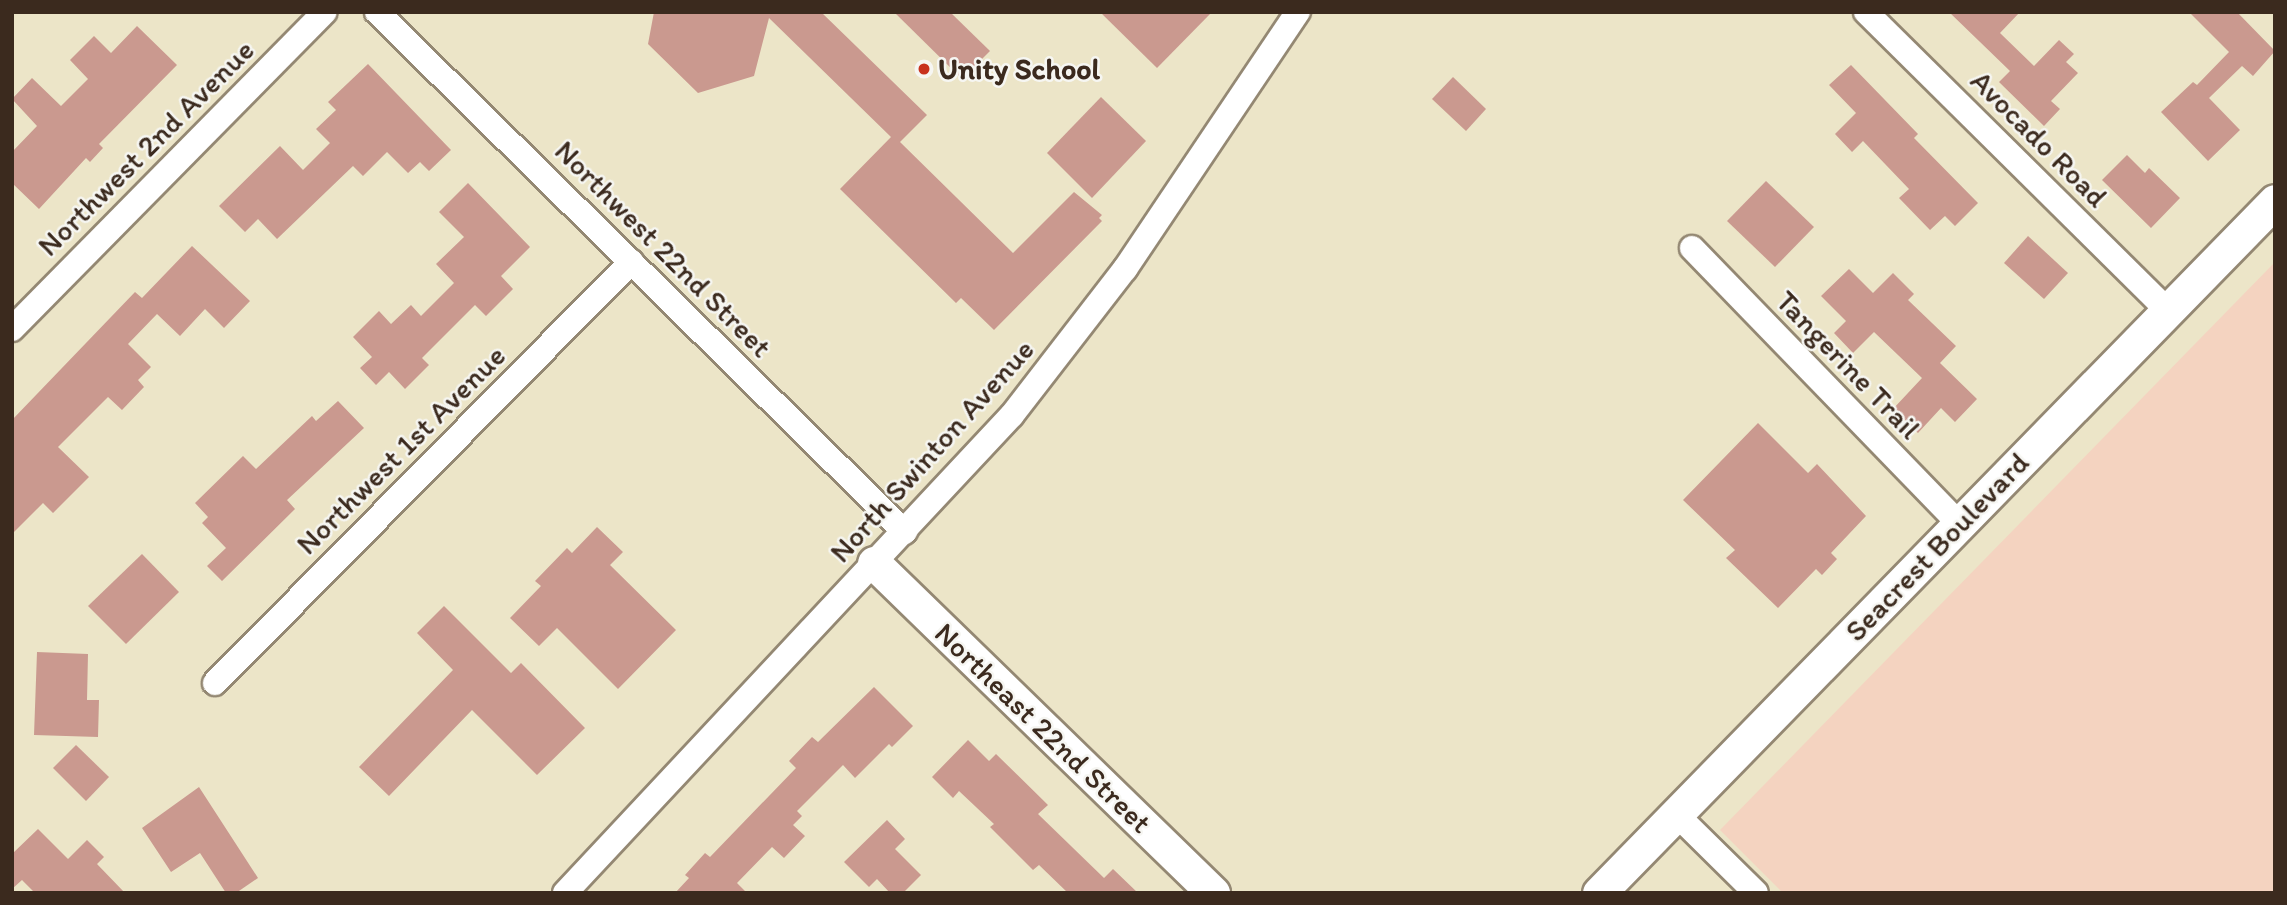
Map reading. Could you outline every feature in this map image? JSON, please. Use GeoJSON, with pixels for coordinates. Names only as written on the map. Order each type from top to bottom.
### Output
{"type":"FeatureCollection","features":[{"type":"Feature","properties":{"kind":"street","name":"Northwest 2nd Avenue"},"geometry":{"type":"LineString","coordinates":[[12,328],[325,12]]}},
{"type":"Feature","properties":{"kind":"street","name":"Northwest 22nd Street"},"geometry":{"type":"LineString","coordinates":[[377,12],[905,532]]}},
{"type":"Feature","properties":{"kind":"street","name":"North Swinton Avenue"},"geometry":{"type":"LineString","coordinates":[[575,889],[1012,415],[1078,333],[1298,12]]}},
{"type":"Feature","properties":{"kind":"street","name":"Avocado Road"},"geometry":{"type":"LineString","coordinates":[[1866,12],[2168,311]]}},
{"type":"Feature","properties":{"kind":"street","name":"Seacrest Boulevard"},"geometry":{"type":"LineString","coordinates":[[1599,893],[2275,201]]}},
{"type":"Feature","properties":{"kind":"street","name":"Tangerine Trail"},"geometry":{"type":"LineString","coordinates":[[1692,248],[1959,524]]}},
{"type":"Feature","properties":{"kind":"street","name":"Northwest 1st Avenue"},"geometry":{"type":"LineString","coordinates":[[215,683],[631,262]]}},
{"type":"Feature","properties":{"kind":"street","name":"Northeast 22nd Street"},"geometry":{"type":"LineString","coordinates":[[874,563],[1213,893]]}},
{"type":"Feature","properties":{"kind":"street"},"geometry":{"type":"LineString","coordinates":[[1676,814],[1756,893]]}},
{"type":"Feature","properties":{"kind":"shaded area"},"geometry":{"type":"Polygon","coordinates":[[[2275,262],[2275,893],[1783,893],[1720,830],[2275,262]]]}},
{"type":"Feature","properties":{"kind":"building"},"geometry":{"type":"Polygon","coordinates":[[[654,12],[821,12],[927,115],[900,142],[1013,253],[1074,192],[1102,215],[1099,218],[1102,221],[994,330],[961,298],[956,303],[840,189],[891,137],[769,18],[754,76],[698,93],[648,44],[654,12]]]}},
{"type":"Feature","properties":{"kind":"building"},"geometry":{"type":"Polygon","coordinates":[[[894,12],[950,12],[990,51],[962,79],[894,12]]]}},
{"type":"Feature","properties":{"kind":"building"},"geometry":{"type":"Polygon","coordinates":[[[1100,12],[1212,12],[1157,68],[1100,12]]]}},
{"type":"Feature","properties":{"kind":"building"},"geometry":{"type":"Polygon","coordinates":[[[1949,12],[2020,12],[2000,33],[2034,66],[2059,40],[2074,54],[2066,62],[2078,73],[2051,101],[2060,109],[2044,126],[1999,82],[2010,71],[1949,12]]]}},
{"type":"Feature","properties":{"kind":"building"},"geometry":{"type":"Polygon","coordinates":[[[2189,12],[2237,12],[2275,51],[2253,76],[2242,66],[2209,98],[2240,130],[2208,161],[2161,112],[2193,82],[2197,85],[2229,52],[2189,12]]]}},
{"type":"Feature","properties":{"kind":"building"},"geometry":{"type":"Polygon","coordinates":[[[137,26],[177,65],[99,144],[103,148],[90,162],[86,158],[39,209],[12,183],[12,152],[37,126],[12,99],[32,78],[61,106],[88,79],[70,60],[94,36],[111,53],[137,26]]]}},
{"type":"Feature","properties":{"kind":"building"},"geometry":{"type":"Polygon","coordinates":[[[368,64],[451,150],[429,171],[420,162],[408,173],[387,152],[363,176],[353,166],[277,239],[258,219],[245,232],[219,206],[280,146],[303,170],[330,143],[316,129],[336,110],[328,102],[368,64]]]}},
{"type":"Feature","properties":{"kind":"building"},"geometry":{"type":"Polygon","coordinates":[[[1851,65],[1918,134],[1914,138],[1978,203],[1955,226],[1945,216],[1930,230],[1899,198],[1909,189],[1863,141],[1852,152],[1835,134],[1856,113],[1829,85],[1851,65]]]}},
{"type":"Feature","properties":{"kind":"building"},"geometry":{"type":"Polygon","coordinates":[[[1453,77],[1486,109],[1466,131],[1432,99],[1453,77]]]}},
{"type":"Feature","properties":{"kind":"building"},"geometry":{"type":"Polygon","coordinates":[[[1101,97],[1146,141],[1092,198],[1047,153],[1101,97]]]}},
{"type":"Feature","properties":{"kind":"building"},"geometry":{"type":"Polygon","coordinates":[[[2127,155],[2145,173],[2149,168],[2180,198],[2151,228],[2102,180],[2127,155]]]}},
{"type":"Feature","properties":{"kind":"building"},"geometry":{"type":"Polygon","coordinates":[[[1766,181],[1814,227],[1775,267],[1727,221],[1766,181]]]}},
{"type":"Feature","properties":{"kind":"building"},"geometry":{"type":"Polygon","coordinates":[[[468,183],[530,247],[501,276],[513,289],[486,316],[475,305],[422,358],[429,365],[405,389],[389,372],[376,385],[360,368],[372,357],[353,337],[379,311],[391,324],[411,305],[421,316],[454,283],[436,264],[464,237],[439,212],[468,183]]]}},
{"type":"Feature","properties":{"kind":"building"},"geometry":{"type":"Polygon","coordinates":[[[2028,236],[2068,273],[2044,299],[2004,263],[2028,236]]]}},
{"type":"Feature","properties":{"kind":"building"},"geometry":{"type":"Polygon","coordinates":[[[192,246],[250,301],[224,328],[205,309],[180,336],[157,314],[128,344],[151,367],[138,380],[144,387],[122,410],[108,397],[58,447],[89,477],[53,513],[43,503],[12,534],[12,420],[135,292],[142,298],[192,246]]]}},
{"type":"Feature","properties":{"kind":"building"},"geometry":{"type":"Polygon","coordinates":[[[1849,269],[1873,293],[1893,273],[1914,294],[1908,300],[1956,346],[1940,363],[1977,399],[1955,422],[1941,408],[1918,433],[1893,409],[1922,378],[1874,332],[1853,353],[1834,333],[1846,321],[1821,296],[1849,269]]]}},
{"type":"Feature","properties":{"kind":"building"},"geometry":{"type":"Polygon","coordinates":[[[338,401],[364,428],[287,500],[295,509],[222,581],[207,566],[226,548],[202,523],[208,517],[195,503],[243,456],[256,469],[312,416],[316,421],[338,401]]]}},
{"type":"Feature","properties":{"kind":"building"},"geometry":{"type":"Polygon","coordinates":[[[1758,423],[1808,473],[1817,464],[1866,516],[1831,553],[1837,559],[1822,575],[1816,569],[1778,608],[1726,558],[1735,550],[1683,500],[1758,423]]]}},
{"type":"Feature","properties":{"kind":"building"},"geometry":{"type":"Polygon","coordinates":[[[597,527],[623,552],[610,565],[676,630],[618,689],[557,628],[539,646],[510,618],[541,586],[535,581],[567,548],[572,553],[597,527]]]}},
{"type":"Feature","properties":{"kind":"building"},"geometry":{"type":"Polygon","coordinates":[[[142,554],[179,592],[126,644],[88,606],[142,554]]]}},
{"type":"Feature","properties":{"kind":"building"},"geometry":{"type":"Polygon","coordinates":[[[444,606],[511,673],[521,663],[585,728],[537,775],[472,710],[389,796],[359,767],[453,670],[417,633],[444,606]]]}},
{"type":"Feature","properties":{"kind":"building"},"geometry":{"type":"Polygon","coordinates":[[[37,652],[88,654],[87,700],[99,700],[98,737],[34,735],[37,652]]]}},
{"type":"Feature","properties":{"kind":"building"},"geometry":{"type":"Polygon","coordinates":[[[874,687],[913,726],[892,747],[889,744],[855,778],[843,765],[797,811],[802,816],[793,825],[805,836],[784,858],[772,847],[737,883],[747,893],[675,893],[689,878],[685,875],[705,853],[710,857],[796,768],[789,761],[812,737],[818,742],[874,687]]]}},
{"type":"Feature","properties":{"kind":"building"},"geometry":{"type":"Polygon","coordinates":[[[968,740],[989,761],[996,754],[1048,805],[1038,814],[1104,878],[1113,869],[1138,893],[1068,893],[1039,865],[1033,870],[990,827],[994,824],[959,791],[953,798],[932,777],[968,740]]]}},
{"type":"Feature","properties":{"kind":"building"},"geometry":{"type":"Polygon","coordinates":[[[76,745],[109,777],[86,801],[53,768],[76,745]]]}},
{"type":"Feature","properties":{"kind":"building"},"geometry":{"type":"Polygon","coordinates":[[[199,787],[258,878],[236,893],[226,893],[200,853],[171,872],[142,828],[199,787]]]}},
{"type":"Feature","properties":{"kind":"building"},"geometry":{"type":"Polygon","coordinates":[[[887,820],[905,839],[895,849],[921,875],[903,893],[890,893],[877,879],[869,887],[844,862],[887,820]]]}},
{"type":"Feature","properties":{"kind":"building"},"geometry":{"type":"Polygon","coordinates":[[[38,829],[68,859],[87,840],[104,857],[97,864],[125,893],[35,893],[22,880],[12,889],[12,854],[38,829]]]}},
{"type":"Feature","properties":{"kind":"place","name":"Unity School"},"geometry":{"type":"Point","coordinates":[924,69]}}]}
